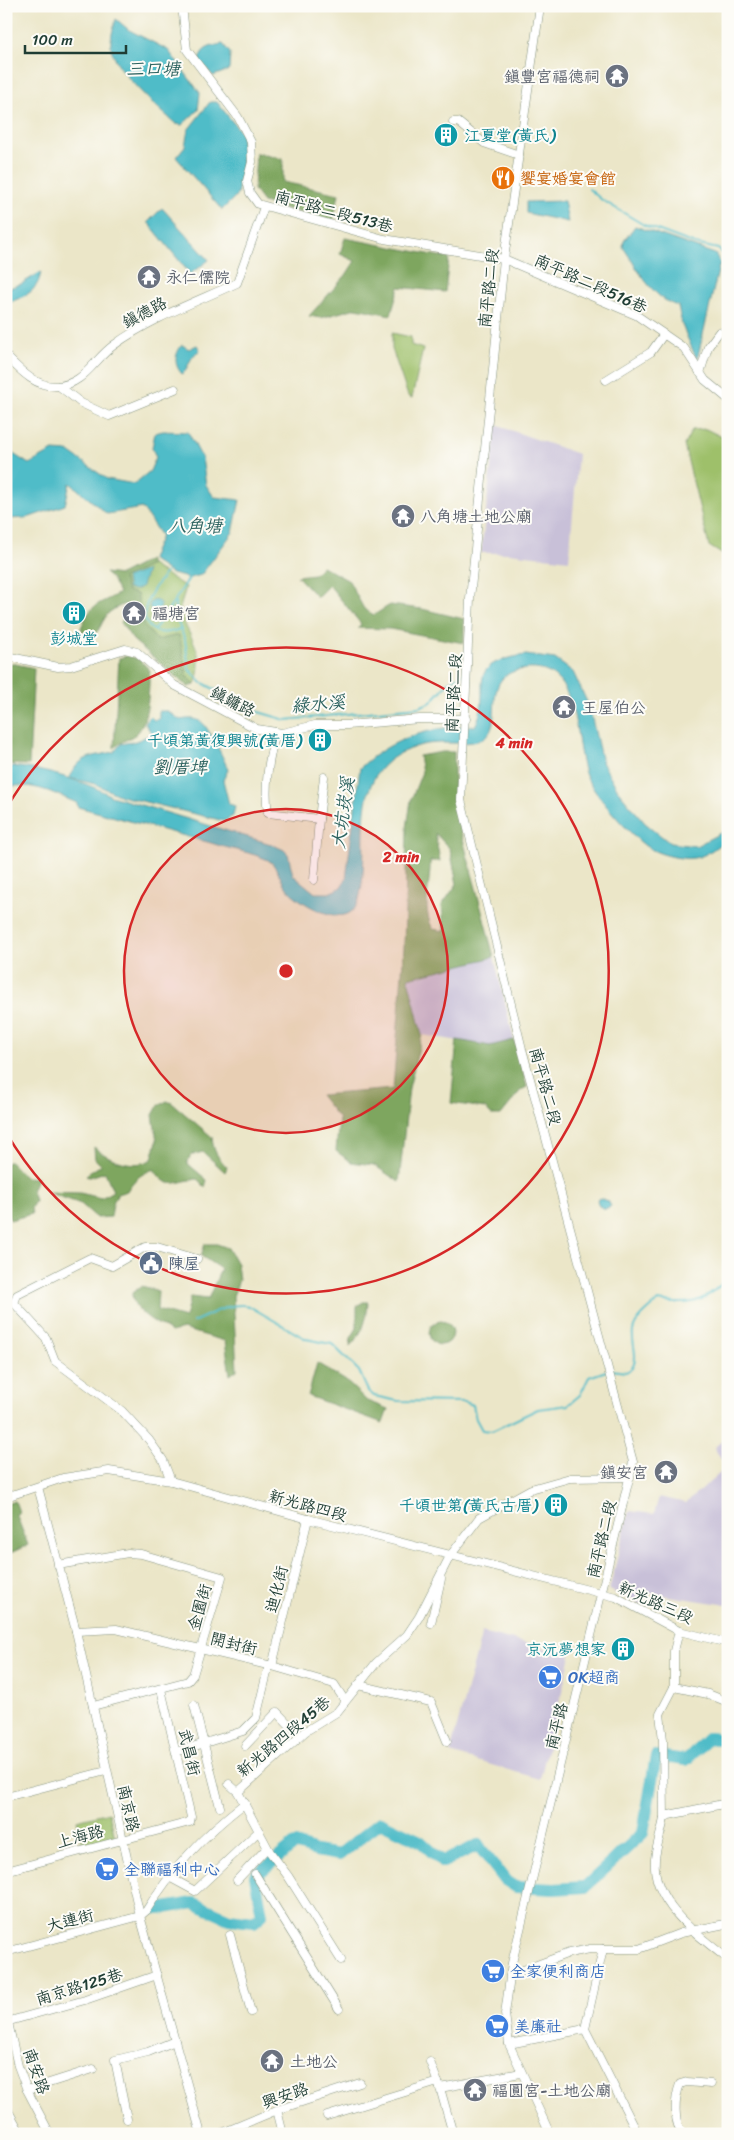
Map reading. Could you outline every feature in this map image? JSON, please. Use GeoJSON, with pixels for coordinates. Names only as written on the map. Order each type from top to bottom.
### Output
{"type":"FeatureCollection","features":[{"type":"Feature","properties":{"kind":"street","name":"南平路二段513巷"},"geometry":{"type":"LineString","coordinates":[[182,6],[187,50],[238,117],[251,142],[252,162],[247,181],[250,193],[258,204],[384,239],[504,260]]}},
{"type":"Feature","properties":{"kind":"street","name":"南平路二段"},"geometry":{"type":"LineString","coordinates":[[540,6],[504,260],[470,599],[466,722],[461,800],[522,1049],[633,1462],[602,1594]]}},
{"type":"Feature","properties":{"kind":"street"},"geometry":{"type":"LineString","coordinates":[[453,122],[458,122],[484,143],[520,155]]}},
{"type":"Feature","properties":{"kind":"street","name":"鎮德路"},"geometry":{"type":"LineString","coordinates":[[59,386],[76,382],[112,346],[157,319],[237,283],[264,206]]}},
{"type":"Feature","properties":{"kind":"street","name":"南平路二段516巷"},"geometry":{"type":"LineString","coordinates":[[504,260],[636,315],[684,348],[705,380],[728,399]]}},
{"type":"Feature","properties":{"kind":"street"},"geometry":{"type":"LineString","coordinates":[[700,373],[708,347],[719,332]]}},
{"type":"Feature","properties":{"kind":"street"},"geometry":{"type":"LineString","coordinates":[[606,380],[651,352],[664,334]]}},
{"type":"Feature","properties":{"kind":"street"},"geometry":{"type":"LineString","coordinates":[[6,356],[24,374],[39,382],[59,386],[82,403],[109,416],[175,389]]}},
{"type":"Feature","properties":{"kind":"street","name":"鎮鏞路"},"geometry":{"type":"LineString","coordinates":[[6,656],[65,667],[125,649],[137,652],[174,685],[196,698],[258,729],[282,733],[315,725],[347,725],[420,719],[466,722]]}},
{"type":"Feature","properties":{"kind":"street"},"geometry":{"type":"LineString","coordinates":[[276,732],[271,751],[267,802],[268,813],[319,819]]}},
{"type":"Feature","properties":{"kind":"street"},"geometry":{"type":"LineString","coordinates":[[314,880],[324,777]]}},
{"type":"Feature","properties":{"kind":"street"},"geometry":{"type":"LineString","coordinates":[[171,1480],[163,1460],[149,1440],[122,1411],[55,1361],[46,1338],[14,1303],[17,1295],[90,1258],[112,1266],[145,1247],[157,1247],[197,1259]]}},
{"type":"Feature","properties":{"kind":"street","name":"新光路四段"},"geometry":{"type":"LineString","coordinates":[[6,1497],[64,1478],[109,1470],[171,1480],[308,1520],[602,1594]]}},
{"type":"Feature","properties":{"kind":"street","name":"新光路四段45巷"},"geometry":{"type":"LineString","coordinates":[[238,1792],[300,1736],[336,1712],[376,1663],[407,1635],[419,1618],[450,1556],[479,1518],[531,1489],[570,1478],[630,1477]]}},
{"type":"Feature","properties":{"kind":"street","name":"南京路"},"geometry":{"type":"LineString","coordinates":[[38,1487],[76,1631],[140,1916],[201,2134]]}},
{"type":"Feature","properties":{"kind":"street","name":"迪化街"},"geometry":{"type":"LineString","coordinates":[[176,1752],[234,1735],[243,1731],[256,1718],[308,1520]]}},
{"type":"Feature","properties":{"kind":"street","name":"金園街"},"geometry":{"type":"LineString","coordinates":[[58,1565],[128,1554],[141,1554],[222,1577],[202,1649],[193,1675],[188,1681],[93,1706]]}},
{"type":"Feature","properties":{"kind":"street"},"geometry":{"type":"LineString","coordinates":[[431,1623],[443,1570]]}},
{"type":"Feature","properties":{"kind":"street","name":"新光路三段"},"geometry":{"type":"LineString","coordinates":[[602,1594],[616,1597],[679,1631],[728,1643]]}},
{"type":"Feature","properties":{"kind":"street","name":"南平路"},"geometry":{"type":"LineString","coordinates":[[510,1975],[602,1594]]}},
{"type":"Feature","properties":{"kind":"street","name":"開封街"},"geometry":{"type":"LineString","coordinates":[[76,1631],[116,1629],[271,1666],[334,1684],[345,1701]]}},
{"type":"Feature","properties":{"kind":"street"},"geometry":{"type":"LineString","coordinates":[[679,1631],[674,1650],[674,1687],[660,1714],[664,1818],[655,1859],[656,1871],[672,1910],[692,1931],[728,1959]]}},
{"type":"Feature","properties":{"kind":"street"},"geometry":{"type":"LineString","coordinates":[[358,1685],[431,1702],[446,1741]]}},
{"type":"Feature","properties":{"kind":"street"},"geometry":{"type":"LineString","coordinates":[[674,1687],[708,1694],[728,1702]]}},
{"type":"Feature","properties":{"kind":"street","name":"武昌街"},"geometry":{"type":"LineString","coordinates":[[161,1689],[191,1817],[190,1822]]}},
{"type":"Feature","properties":{"kind":"street"},"geometry":{"type":"LineString","coordinates":[[194,1705],[220,1807]]}},
{"type":"Feature","properties":{"kind":"street"},"geometry":{"type":"LineString","coordinates":[[245,1746],[277,1712],[300,1736]]}},
{"type":"Feature","properties":{"kind":"street"},"geometry":{"type":"LineString","coordinates":[[6,1797],[106,1771]]}},
{"type":"Feature","properties":{"kind":"street","name":"新光路四段45巷"},"geometry":{"type":"LineString","coordinates":[[229,1784],[238,1792],[268,1850],[341,1960]]}},
{"type":"Feature","properties":{"kind":"street"},"geometry":{"type":"LineString","coordinates":[[664,1818],[669,1815],[728,1803]]}},
{"type":"Feature","properties":{"kind":"street"},"geometry":{"type":"LineString","coordinates":[[140,1916],[146,1911],[169,1877],[232,1813],[245,1804]]}},
{"type":"Feature","properties":{"kind":"street","name":"上海路"},"geometry":{"type":"LineString","coordinates":[[6,1871],[190,1822]]}},
{"type":"Feature","properties":{"kind":"street"},"geometry":{"type":"LineString","coordinates":[[169,1877],[195,1891],[259,1831]]}},
{"type":"Feature","properties":{"kind":"street"},"geometry":{"type":"LineString","coordinates":[[237,1880],[268,1850]]}},
{"type":"Feature","properties":{"kind":"street"},"geometry":{"type":"LineString","coordinates":[[255,1874],[319,1974],[339,2009]]}},
{"type":"Feature","properties":{"kind":"street","name":"大連街"},"geometry":{"type":"LineString","coordinates":[[6,1952],[140,1916]]}},
{"type":"Feature","properties":{"kind":"street"},"geometry":{"type":"LineString","coordinates":[[550,2134],[521,2074],[509,2044],[505,2014],[510,1975],[569,1953],[603,1949],[639,1949],[647,1947],[656,1941],[725,1924],[728,1921]]}},
{"type":"Feature","properties":{"kind":"street"},"geometry":{"type":"LineString","coordinates":[[230,1935],[251,2012]]}},
{"type":"Feature","properties":{"kind":"street"},"geometry":{"type":"LineString","coordinates":[[603,1949],[585,2029],[638,2134]]}},
{"type":"Feature","properties":{"kind":"street","name":"南京路125巷"},"geometry":{"type":"LineString","coordinates":[[7,2019],[84,2000],[156,1975]]}},
{"type":"Feature","properties":{"kind":"street","name":"南安路"},"geometry":{"type":"LineString","coordinates":[[7,2019],[18,2066],[27,2090],[50,2134]]}},
{"type":"Feature","properties":{"kind":"street"},"geometry":{"type":"LineString","coordinates":[[509,2044],[585,2029]]}},
{"type":"Feature","properties":{"kind":"street"},"geometry":{"type":"LineString","coordinates":[[127,2118],[115,2060],[148,2052],[175,2041]]}},
{"type":"Feature","properties":{"kind":"street"},"geometry":{"type":"LineString","coordinates":[[430,2062],[440,2085],[450,2133]]}},
{"type":"Feature","properties":{"kind":"street"},"geometry":{"type":"LineString","coordinates":[[27,2090],[93,2068]]}},
{"type":"Feature","properties":{"kind":"street"},"geometry":{"type":"LineString","coordinates":[[326,2116],[440,2085],[521,2074]]}},
{"type":"Feature","properties":{"kind":"street"},"geometry":{"type":"LineString","coordinates":[[684,2134],[680,2130],[676,2118],[680,2084],[687,2082],[711,2084]]}},
{"type":"Feature","properties":{"kind":"street","name":"興安路"},"geometry":{"type":"LineString","coordinates":[[220,2134],[277,2110],[360,2083]]}},
{"type":"Feature","properties":{"kind":"street"},"geometry":{"type":"LineString","coordinates":[[6,2108],[8,2117],[21,2134]]}},
{"type":"Feature","properties":{"kind":"street"},"geometry":{"type":"LineString","coordinates":[[277,2110],[283,2134]]}},
{"type":"Feature","properties":{"kind":"shaded area"},"geometry":{"type":"Polygon","coordinates":[[[496,425],[578,454],[569,560],[509,553],[481,553],[496,425]]]}},
{"type":"Feature","properties":{"kind":"shaded area"},"geometry":{"type":"Polygon","coordinates":[[[494,957],[514,1040],[490,1046],[422,1035],[408,978],[494,957]]]}},
{"type":"Feature","properties":{"kind":"shaded area"},"geometry":{"type":"Polygon","coordinates":[[[728,1435],[728,1605],[648,1593],[640,1605],[609,1590],[629,1511],[654,1514],[659,1497],[686,1503],[727,1467],[714,1448],[728,1435]]]}},
{"type":"Feature","properties":{"kind":"shaded area"},"geometry":{"type":"Polygon","coordinates":[[[482,1632],[571,1655],[540,1779],[450,1753],[482,1632]]]}},
{"type":"Feature","properties":{"kind":"green space"},"geometry":{"type":"Polygon","coordinates":[[[256,153],[283,159],[283,182],[339,194],[333,222],[263,202],[254,190],[256,153]]]}},
{"type":"Feature","properties":{"kind":"green space"},"geometry":{"type":"Polygon","coordinates":[[[345,238],[449,258],[445,292],[399,287],[391,315],[356,308],[321,318],[309,316],[346,275],[355,261],[340,254],[345,238]]]}},
{"type":"Feature","properties":{"kind":"green space"},"geometry":{"type":"Polygon","coordinates":[[[392,333],[411,337],[411,345],[423,349],[412,398],[408,396],[392,349],[392,333]]]}},
{"type":"Feature","properties":{"kind":"green space"},"geometry":{"type":"Polygon","coordinates":[[[706,429],[728,440],[728,558],[709,546],[684,445],[692,430],[706,429]]]}},
{"type":"Feature","properties":{"kind":"green space"},"geometry":{"type":"Polygon","coordinates":[[[149,560],[151,565],[123,578],[127,591],[137,594],[144,626],[157,640],[179,635],[187,676],[195,685],[188,687],[133,640],[121,623],[127,611],[125,604],[108,613],[94,635],[86,638],[81,628],[92,608],[119,593],[112,579],[105,573],[120,575],[149,560]]]}},
{"type":"Feature","properties":{"kind":"green space"},"geometry":{"type":"Polygon","coordinates":[[[151,565],[186,587],[180,608],[198,652],[198,672],[195,685],[187,676],[179,635],[157,640],[144,626],[137,594],[127,591],[123,577],[151,565]]]}},
{"type":"Feature","properties":{"kind":"green space"},"geometry":{"type":"Polygon","coordinates":[[[322,566],[349,581],[364,609],[374,615],[390,605],[422,609],[464,619],[464,643],[390,629],[358,628],[361,624],[329,585],[317,597],[297,576],[314,574],[322,566]]]}},
{"type":"Feature","properties":{"kind":"green space"},"geometry":{"type":"Polygon","coordinates":[[[127,656],[139,659],[150,670],[148,703],[144,720],[137,733],[114,748],[119,658],[127,656]]]}},
{"type":"Feature","properties":{"kind":"green space"},"geometry":{"type":"Polygon","coordinates":[[[6,662],[34,668],[29,765],[6,764],[6,662]]]}},
{"type":"Feature","properties":{"kind":"green space"},"geometry":{"type":"Polygon","coordinates":[[[454,752],[454,805],[494,957],[408,978],[422,1035],[409,1088],[399,1182],[374,1165],[351,1162],[336,1151],[339,1119],[320,1095],[393,1089],[404,947],[407,828],[411,800],[422,772],[419,756],[454,752]],[[435,833],[440,861],[430,861],[427,904],[429,921],[433,929],[444,931],[442,905],[457,884],[450,849],[435,833]]]}},
{"type":"Feature","properties":{"kind":"green space"},"geometry":{"type":"Polygon","coordinates":[[[457,1040],[490,1046],[514,1040],[527,1087],[521,1090],[501,1115],[491,1115],[485,1108],[451,1103],[457,1040]]]}},
{"type":"Feature","properties":{"kind":"green space"},"geometry":{"type":"Polygon","coordinates":[[[167,1101],[172,1103],[212,1137],[216,1154],[227,1167],[225,1172],[203,1152],[191,1155],[187,1163],[207,1180],[205,1187],[197,1179],[168,1183],[154,1169],[138,1177],[127,1191],[117,1194],[113,1203],[111,1217],[97,1218],[81,1204],[47,1192],[80,1193],[101,1198],[113,1191],[105,1172],[90,1177],[86,1175],[101,1165],[95,1159],[94,1147],[107,1156],[122,1162],[138,1164],[152,1159],[157,1141],[153,1115],[158,1106],[167,1101]]]}},
{"type":"Feature","properties":{"kind":"green space"},"geometry":{"type":"Polygon","coordinates":[[[10,1161],[25,1177],[37,1178],[32,1191],[35,1201],[31,1208],[32,1214],[10,1220],[6,1208],[6,1163],[10,1161]]]}},
{"type":"Feature","properties":{"kind":"green space"},"geometry":{"type":"Polygon","coordinates":[[[205,1244],[217,1244],[228,1248],[237,1264],[239,1280],[233,1296],[237,1370],[230,1375],[225,1341],[183,1329],[171,1332],[146,1316],[133,1300],[132,1293],[142,1286],[158,1291],[157,1310],[185,1318],[190,1297],[208,1299],[221,1269],[201,1256],[205,1244]]]}},
{"type":"Feature","properties":{"kind":"green space"},"geometry":{"type":"Polygon","coordinates":[[[363,1302],[368,1302],[367,1315],[361,1331],[350,1346],[351,1338],[357,1328],[357,1306],[363,1302]]]}},
{"type":"Feature","properties":{"kind":"green space"},"geometry":{"type":"Polygon","coordinates":[[[441,1321],[449,1325],[453,1333],[449,1341],[441,1345],[433,1341],[429,1333],[433,1325],[441,1321]]]}},
{"type":"Feature","properties":{"kind":"green space"},"geometry":{"type":"Polygon","coordinates":[[[317,1363],[346,1381],[367,1401],[388,1409],[383,1423],[308,1396],[317,1363]]]}},
{"type":"Feature","properties":{"kind":"green space"},"geometry":{"type":"Polygon","coordinates":[[[15,1501],[19,1512],[16,1514],[28,1545],[6,1555],[6,1504],[15,1501]]]}},
{"type":"Feature","properties":{"kind":"green space"},"geometry":{"type":"Polygon","coordinates":[[[109,1812],[116,1842],[84,1849],[77,1820],[109,1812]]]}},
{"type":"Feature","properties":{"kind":"water","name":"三口塘"},"geometry":{"type":"Polygon","coordinates":[[[116,19],[129,30],[168,50],[200,93],[198,110],[182,125],[176,124],[150,100],[132,82],[118,63],[111,45],[116,19]]]}},
{"type":"Feature","properties":{"kind":"water"},"geometry":{"type":"Polygon","coordinates":[[[223,44],[230,53],[229,70],[213,76],[199,60],[200,56],[205,50],[223,44]]]}},
{"type":"Feature","properties":{"kind":"water","name":"三口塘"},"geometry":{"type":"Polygon","coordinates":[[[210,102],[217,102],[242,134],[242,165],[237,195],[222,210],[176,157],[185,146],[188,130],[210,102]]]}},
{"type":"Feature","properties":{"kind":"water"},"geometry":{"type":"Polygon","coordinates":[[[564,201],[568,222],[526,213],[526,202],[564,201]]]}},
{"type":"Feature","properties":{"kind":"water"},"geometry":{"type":"Polygon","coordinates":[[[162,208],[209,260],[190,274],[148,222],[162,208]]]}},
{"type":"Feature","properties":{"kind":"water"},"geometry":{"type":"Polygon","coordinates":[[[635,226],[715,254],[720,262],[697,360],[682,325],[678,306],[661,297],[653,290],[623,247],[624,241],[635,226]]]}},
{"type":"Feature","properties":{"kind":"water"},"geometry":{"type":"Polygon","coordinates":[[[41,272],[34,289],[8,303],[6,289],[21,284],[41,272]]]}},
{"type":"Feature","properties":{"kind":"water"},"geometry":{"type":"Polygon","coordinates":[[[182,345],[189,349],[197,345],[200,350],[193,356],[182,374],[176,360],[182,345]]]}},
{"type":"Feature","properties":{"kind":"water","name":"八角塘"},"geometry":{"type":"Polygon","coordinates":[[[163,431],[188,432],[202,458],[206,485],[214,497],[240,500],[233,532],[201,575],[189,578],[172,574],[151,559],[161,536],[142,508],[107,514],[70,483],[65,505],[27,518],[6,519],[6,443],[7,450],[29,464],[53,451],[69,452],[107,479],[134,484],[150,471],[156,457],[152,448],[155,433],[163,431]]]}},
{"type":"Feature","properties":{"kind":"water"},"geometry":{"type":"Polygon","coordinates":[[[147,570],[142,586],[136,590],[128,589],[126,578],[147,570]]]}},
{"type":"Feature","properties":{"kind":"water"},"geometry":{"type":"Polygon","coordinates":[[[155,600],[161,606],[155,612],[149,606],[155,600]]]}},
{"type":"Feature","properties":{"kind":"water"},"geometry":{"type":"Polygon","coordinates":[[[526,655],[555,659],[573,672],[589,706],[602,762],[619,792],[645,823],[670,843],[696,846],[728,829],[728,839],[704,855],[694,858],[663,854],[652,850],[640,842],[604,803],[586,776],[572,708],[566,692],[557,679],[544,671],[526,669],[509,673],[500,682],[496,692],[492,728],[485,737],[466,743],[429,744],[415,747],[393,758],[378,772],[370,788],[366,807],[363,869],[359,899],[354,910],[344,915],[317,910],[299,899],[287,888],[271,862],[261,857],[78,807],[77,803],[43,789],[25,786],[6,787],[6,766],[46,772],[75,780],[111,796],[271,844],[288,854],[293,875],[315,893],[329,893],[340,888],[346,879],[360,768],[384,749],[413,736],[444,728],[475,726],[480,712],[482,680],[485,671],[492,665],[505,659],[526,655]]]}},
{"type":"Feature","properties":{"kind":"water","name":"劉厝埤"},"geometry":{"type":"Polygon","coordinates":[[[159,711],[168,711],[180,720],[198,720],[207,729],[228,770],[223,780],[229,804],[235,806],[233,816],[224,821],[121,796],[95,784],[69,778],[77,765],[87,758],[114,752],[121,744],[136,741],[152,734],[145,723],[150,716],[154,720],[159,719],[159,711]]]}},
{"type":"Feature","properties":{"kind":"water"},"geometry":{"type":"Polygon","coordinates":[[[599,1198],[608,1201],[611,1206],[605,1209],[599,1206],[597,1200],[599,1198]]]}},
{"type":"Feature","properties":{"kind":"waterway"},"geometry":{"type":"LineString","coordinates":[[589,189],[602,200],[644,225],[695,244],[718,249],[728,258]]}},
{"type":"Feature","properties":{"kind":"waterway","name":"綠水溪"},"geometry":{"type":"LineString","coordinates":[[167,571],[149,598],[146,607],[146,622],[155,631],[170,632],[180,629]]}},
{"type":"Feature","properties":{"kind":"waterway","name":"綠水溪"},"geometry":{"type":"LineString","coordinates":[[189,578],[175,600],[175,615],[185,640],[189,669],[201,682],[255,711],[286,720],[419,707],[431,702],[450,681],[462,674]]}},
{"type":"Feature","properties":{"kind":"waterway","name":"綠水溪"},"geometry":{"type":"LineString","coordinates":[[154,630],[174,602]]}},
{"type":"Feature","properties":{"kind":"waterway"},"geometry":{"type":"LineString","coordinates":[[611,1370],[626,1372],[631,1369],[635,1360],[634,1327],[640,1318],[658,1301],[687,1303],[702,1299],[718,1288],[726,1280],[725,1256],[728,1253]]}},
{"type":"Feature","properties":{"kind":"waterway"},"geometry":{"type":"LineString","coordinates":[[193,1322],[228,1307],[235,1305],[249,1306],[306,1339],[332,1344],[359,1371],[368,1391],[374,1396],[398,1401],[465,1402],[473,1405],[476,1419],[482,1430],[492,1431],[538,1409],[568,1405],[580,1395],[589,1377],[606,1371]]}},
{"type":"Feature","properties":{"kind":"waterway"},"geometry":{"type":"LineString","coordinates":[[158,1909],[194,1903],[229,1919],[254,1922],[262,1915],[255,1876],[295,1844],[316,1851],[339,1855],[380,1822],[420,1841],[443,1862],[478,1845],[505,1880],[516,1887],[554,1889],[585,1887],[643,1833],[656,1756],[686,1760],[709,1738],[728,1740]]}},
{"type":"Feature","properties":{"kind":"place","name":"鎮豐宮福德祠"},"geometry":{"type":"Point","coordinates":[617,76]}},
{"type":"Feature","properties":{"kind":"place","name":"江夏堂(黃氏)"},"geometry":{"type":"Point","coordinates":[446,135]}},
{"type":"Feature","properties":{"kind":"place","name":"饗宴婚宴會館"},"geometry":{"type":"Point","coordinates":[503,178]}},
{"type":"Feature","properties":{"kind":"place","name":"永仁儒院"},"geometry":{"type":"Point","coordinates":[149,277]}},
{"type":"Feature","properties":{"kind":"place","name":"八角塘土地公廟"},"geometry":{"type":"Point","coordinates":[403,516]}},
{"type":"Feature","properties":{"kind":"place","name":"彭城堂"},"geometry":{"type":"Point","coordinates":[74,613]}},
{"type":"Feature","properties":{"kind":"place","name":"福塘宮"},"geometry":{"type":"Point","coordinates":[134,613]}},
{"type":"Feature","properties":{"kind":"place","name":"王屋伯公"},"geometry":{"type":"Point","coordinates":[564,707]}},
{"type":"Feature","properties":{"kind":"place","name":"千頃第黃復興號(黃厝)"},"geometry":{"type":"Point","coordinates":[320,740]}},
{"type":"Feature","properties":{"kind":"place","name":"陳屋"},"geometry":{"type":"Point","coordinates":[151,1263]}},
{"type":"Feature","properties":{"kind":"place","name":"鎮安宮"},"geometry":{"type":"Point","coordinates":[666,1472]}},
{"type":"Feature","properties":{"kind":"place","name":"千頃世第(黃氏古厝)"},"geometry":{"type":"Point","coordinates":[556,1505]}},
{"type":"Feature","properties":{"kind":"place","name":"京沅夢想家"},"geometry":{"type":"Point","coordinates":[623,1649]}},
{"type":"Feature","properties":{"kind":"place","name":"OK超商"},"geometry":{"type":"Point","coordinates":[550,1677]}},
{"type":"Feature","properties":{"kind":"place","name":"全聯福利中心"},"geometry":{"type":"Point","coordinates":[107,1869]}},
{"type":"Feature","properties":{"kind":"place","name":"全家便利商店"},"geometry":{"type":"Point","coordinates":[493,1971]}},
{"type":"Feature","properties":{"kind":"place","name":"美廉社"},"geometry":{"type":"Point","coordinates":[497,2026]}},
{"type":"Feature","properties":{"kind":"place","name":"土地公"},"geometry":{"type":"Point","coordinates":[272,2061]}},
{"type":"Feature","properties":{"kind":"place","name":"福圓宮-土地公廟"},"geometry":{"type":"Point","coordinates":[475,2090]}},
{"type":"Feature","properties":{"kind":"water label","name":"大坑崁溪"},"geometry":{"type":"Point","coordinates":[343,813]}}]}
